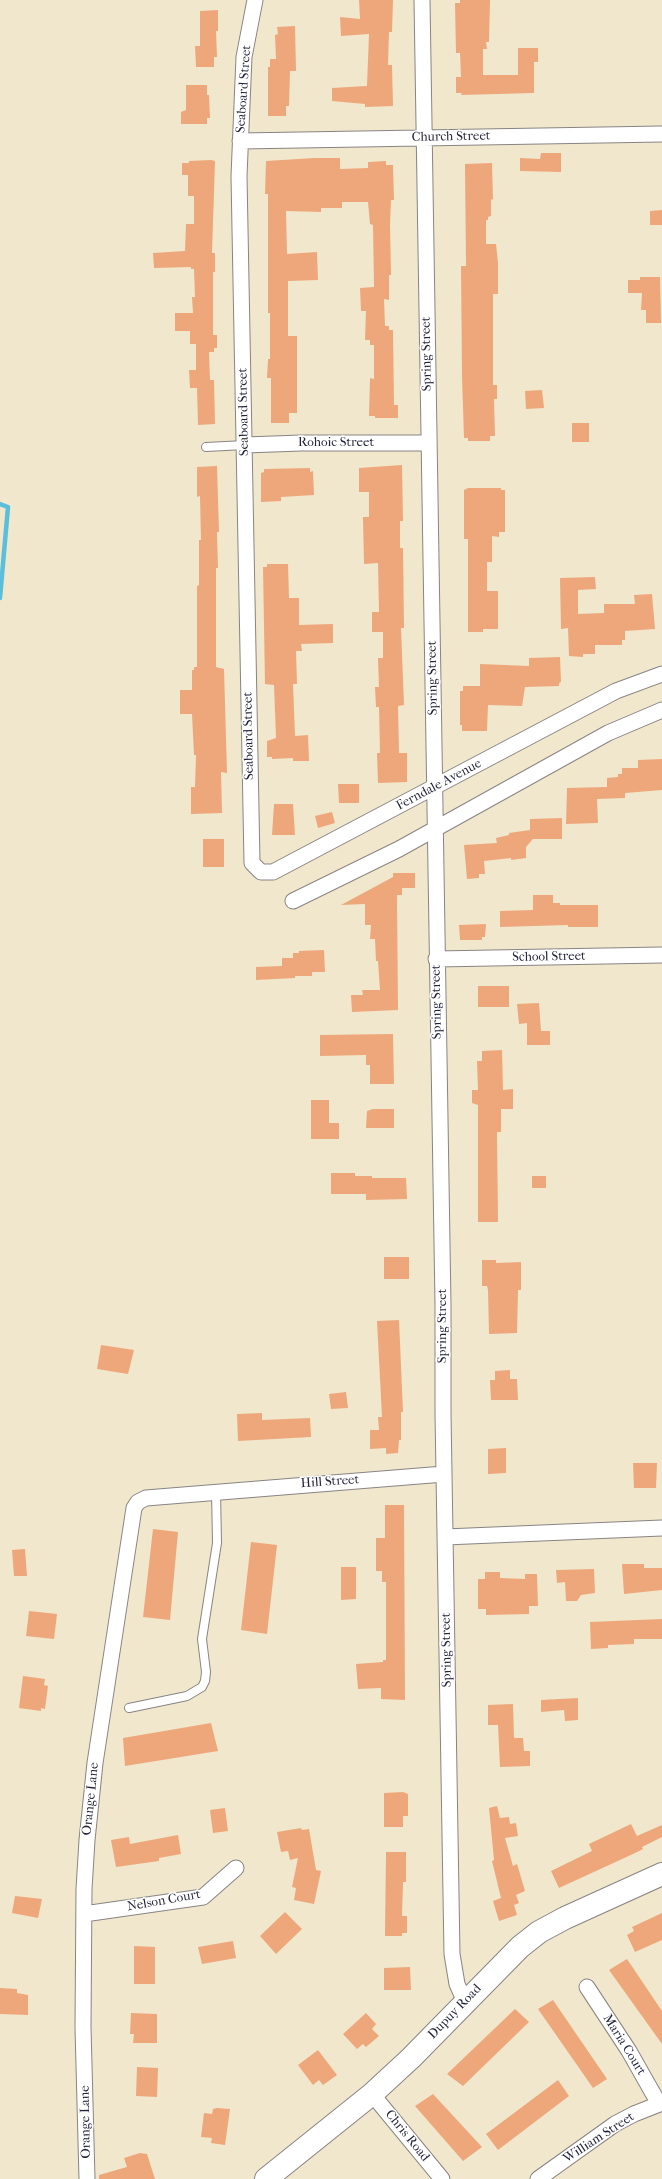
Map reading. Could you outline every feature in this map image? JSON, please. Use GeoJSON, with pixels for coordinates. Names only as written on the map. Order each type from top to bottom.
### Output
{"type":"FeatureCollection","features":[{"type":"Feature","properties":{"kind":"street","name":"Seaboard Street"},"geometry":{"type":"LineString","coordinates":[[250,826],[240,141],[244,57],[255,0]]}},
{"type":"Feature","properties":{"kind":"street","name":"Spring Street"},"geometry":{"type":"LineString","coordinates":[[422,0],[436,959],[444,1304],[444,1474],[452,1954],[457,1984],[465,2002]]}},
{"type":"Feature","properties":{"kind":"street","name":"Church Street"},"geometry":{"type":"LineString","coordinates":[[240,141],[662,134]]}},
{"type":"Feature","properties":{"kind":"street","name":"Rohoic Street"},"geometry":{"type":"LineString","coordinates":[[245,445],[428,442]]}},
{"type":"Feature","properties":{"kind":"street","name":"Ferndale Avenue"},"geometry":{"type":"LineString","coordinates":[[250,826],[252,863],[255,868],[267,873],[340,838],[616,691],[662,674]]}},
{"type":"Feature","properties":{"kind":"street"},"geometry":{"type":"LineString","coordinates":[[293,901],[434,829],[608,733],[662,710]]}},
{"type":"Feature","properties":{"kind":"street","name":"School Street"},"geometry":{"type":"LineString","coordinates":[[436,959],[662,955]]}},
{"type":"Feature","properties":{"kind":"street","name":"Hill Street"},"geometry":{"type":"LineString","coordinates":[[216,1491],[444,1474]]}},
{"type":"Feature","properties":{"kind":"street","name":"Orange Lane"},"geometry":{"type":"LineString","coordinates":[[87,2179],[83,2027],[84,1914],[87,1840],[95,1763],[134,1508],[138,1502],[146,1498],[216,1491]]}},
{"type":"Feature","properties":{"kind":"street"},"geometry":{"type":"LineString","coordinates":[[445,1537],[662,1528]]}},
{"type":"Feature","properties":{"kind":"street","name":"Nelson Court"},"geometry":{"type":"LineString","coordinates":[[84,1914],[203,1896],[236,1868]]}},
{"type":"Feature","properties":{"kind":"street","name":"Dupuy Road"},"geometry":{"type":"LineString","coordinates":[[273,2177],[372,2094],[411,2058],[520,1947],[539,1932],[662,1874]]}},
{"type":"Feature","properties":{"kind":"street","name":"Maria Court"},"geometry":{"type":"LineString","coordinates":[[587,1987],[629,2051],[661,2104]]}},
{"type":"Feature","properties":{"kind":"street","name":"Chris Road"},"geometry":{"type":"LineString","coordinates":[[372,2094],[442,2179]]}},
{"type":"Feature","properties":{"kind":"street","name":"William Street"},"geometry":{"type":"LineString","coordinates":[[538,2179],[615,2124],[661,2104]]}},
{"type":"Feature","properties":{"kind":"lane"},"geometry":{"type":"LineString","coordinates":[[206,447],[245,445]]}},
{"type":"Feature","properties":{"kind":"lane"},"geometry":{"type":"LineString","coordinates":[[129,1708],[187,1696],[202,1687],[205,1681],[206,1672],[202,1639],[217,1543],[216,1491]]}},
{"type":"Feature","properties":{"kind":"building"},"geometry":{"type":"Polygon","coordinates":[[[359,0],[393,0],[392,32],[389,32],[388,65],[392,65],[393,106],[365,107],[365,104],[332,101],[332,88],[367,86],[369,34],[341,36],[340,17],[360,19],[359,0]]]}},
{"type":"Feature","properties":{"kind":"building"},"geometry":{"type":"Polygon","coordinates":[[[460,0],[490,0],[489,42],[486,42],[487,49],[483,49],[483,75],[518,75],[518,48],[538,48],[538,62],[534,62],[534,93],[461,95],[462,93],[456,93],[456,77],[461,77],[460,53],[456,53],[455,3],[460,3],[460,0]]]}},
{"type":"Feature","properties":{"kind":"building"},"geometry":{"type":"Polygon","coordinates":[[[218,10],[218,31],[216,31],[217,57],[214,57],[214,67],[196,67],[195,46],[200,46],[200,11],[218,10]]]}},
{"type":"Feature","properties":{"kind":"building"},"geometry":{"type":"Polygon","coordinates":[[[295,26],[296,71],[290,71],[289,106],[286,106],[286,116],[268,116],[268,67],[270,67],[270,59],[276,59],[275,35],[278,34],[277,27],[295,26]]]}},
{"type":"Feature","properties":{"kind":"building"},"geometry":{"type":"Polygon","coordinates":[[[186,85],[207,85],[210,118],[207,118],[207,124],[181,124],[181,112],[186,110],[186,85]]]}},
{"type":"Feature","properties":{"kind":"building"},"geometry":{"type":"Polygon","coordinates":[[[541,153],[561,153],[561,172],[520,171],[520,158],[540,159],[541,153]]]}},
{"type":"Feature","properties":{"kind":"building"},"geometry":{"type":"Polygon","coordinates":[[[340,158],[340,169],[368,168],[368,162],[386,161],[386,165],[393,165],[394,200],[391,200],[390,224],[391,275],[389,275],[389,300],[384,299],[385,326],[389,326],[389,330],[393,330],[394,405],[398,405],[398,418],[375,418],[375,416],[369,416],[370,378],[374,379],[374,345],[370,345],[370,340],[365,340],[366,311],[361,311],[360,288],[374,287],[373,225],[370,224],[368,202],[342,202],[342,208],[321,208],[321,212],[286,211],[287,254],[317,252],[318,280],[288,281],[288,336],[297,336],[297,413],[289,413],[289,423],[271,423],[271,378],[267,378],[268,359],[270,359],[270,313],[268,313],[268,194],[265,194],[266,161],[340,158]]]}},
{"type":"Feature","properties":{"kind":"building"},"geometry":{"type":"Polygon","coordinates":[[[189,161],[215,161],[212,253],[215,253],[215,272],[213,272],[213,335],[217,335],[217,348],[214,348],[214,352],[209,352],[210,380],[214,380],[215,424],[198,425],[197,388],[190,388],[189,370],[196,370],[196,344],[190,344],[190,331],[175,331],[175,313],[193,313],[192,297],[195,297],[194,269],[191,269],[191,267],[154,268],[153,253],[185,251],[186,224],[194,224],[194,196],[188,196],[188,175],[182,175],[182,163],[189,163],[189,161]]]}},
{"type":"Feature","properties":{"kind":"building"},"geometry":{"type":"Polygon","coordinates":[[[492,163],[493,200],[491,199],[491,216],[488,217],[488,220],[486,220],[486,244],[496,244],[498,263],[498,294],[493,294],[493,385],[497,385],[497,399],[494,399],[495,436],[490,436],[490,441],[468,441],[468,438],[464,438],[462,376],[461,266],[466,266],[465,164],[492,163]]]}},
{"type":"Feature","properties":{"kind":"building"},"geometry":{"type":"Polygon","coordinates":[[[662,210],[662,225],[650,225],[650,211],[662,210]]]}},
{"type":"Feature","properties":{"kind":"building"},"geometry":{"type":"Polygon","coordinates":[[[640,277],[660,277],[661,323],[646,323],[646,310],[641,310],[642,293],[628,293],[628,280],[640,280],[640,277]]]}},
{"type":"Feature","properties":{"kind":"building"},"geometry":{"type":"Polygon","coordinates":[[[542,390],[544,408],[526,409],[525,391],[542,390]]]}},
{"type":"Feature","properties":{"kind":"building"},"geometry":{"type":"Polygon","coordinates":[[[572,423],[589,423],[589,442],[572,442],[572,423]]]}},
{"type":"Feature","properties":{"kind":"building"},"geometry":{"type":"Polygon","coordinates":[[[402,465],[403,521],[400,521],[400,548],[403,548],[404,628],[401,628],[404,705],[398,706],[399,753],[407,753],[407,782],[378,783],[377,753],[380,753],[379,707],[376,707],[375,687],[379,687],[378,658],[383,658],[383,632],[372,632],[372,612],[379,612],[378,563],[364,564],[363,517],[369,517],[369,492],[359,492],[359,468],[402,465]]]}},
{"type":"Feature","properties":{"kind":"building"},"geometry":{"type":"Polygon","coordinates":[[[217,466],[219,532],[217,532],[218,568],[216,568],[216,667],[224,669],[227,773],[221,772],[222,813],[191,814],[191,787],[195,787],[196,755],[194,755],[192,714],[180,714],[180,690],[192,690],[192,670],[194,670],[194,667],[197,667],[197,586],[199,585],[199,540],[201,540],[200,496],[197,497],[197,467],[217,466]]]}},
{"type":"Feature","properties":{"kind":"building"},"geometry":{"type":"Polygon","coordinates":[[[310,468],[310,472],[313,471],[314,495],[281,497],[281,501],[261,502],[261,473],[264,472],[264,469],[310,468]]]}},
{"type":"Feature","properties":{"kind":"building"},"geometry":{"type":"Polygon","coordinates":[[[468,488],[501,488],[501,490],[505,490],[505,532],[499,532],[499,537],[492,536],[492,562],[487,562],[487,591],[498,591],[498,629],[483,629],[483,632],[468,632],[468,539],[464,539],[464,490],[468,488]]]}},
{"type":"Feature","properties":{"kind":"building"},"geometry":{"type":"Polygon","coordinates":[[[267,564],[288,564],[289,598],[299,598],[299,625],[333,624],[333,643],[301,644],[302,651],[296,651],[297,684],[293,684],[295,736],[308,735],[309,761],[293,761],[293,758],[272,759],[272,757],[267,757],[267,741],[276,738],[274,685],[265,684],[263,567],[267,567],[267,564]]]}},
{"type":"Feature","properties":{"kind":"building"},"geometry":{"type":"Polygon","coordinates":[[[595,577],[596,589],[578,590],[578,614],[604,613],[604,604],[635,604],[634,595],[652,594],[655,629],[625,631],[625,640],[622,640],[622,645],[595,645],[595,654],[583,654],[583,657],[569,656],[568,628],[561,629],[560,578],[595,577]]]}},
{"type":"Feature","properties":{"kind":"building"},"geometry":{"type":"Polygon","coordinates":[[[560,657],[561,682],[559,683],[559,686],[525,687],[522,706],[488,705],[487,731],[462,731],[462,725],[460,725],[460,691],[463,691],[463,686],[480,686],[480,664],[529,666],[529,658],[560,657]]]}},
{"type":"Feature","properties":{"kind":"building"},"geometry":{"type":"Polygon","coordinates":[[[662,759],[662,790],[625,793],[625,798],[597,799],[598,823],[566,824],[567,788],[607,787],[607,778],[618,777],[618,774],[622,774],[622,768],[638,768],[638,760],[662,759]]]}},
{"type":"Feature","properties":{"kind":"building"},"geometry":{"type":"Polygon","coordinates":[[[338,784],[359,784],[359,803],[339,803],[338,784]]]}},
{"type":"Feature","properties":{"kind":"building"},"geometry":{"type":"Polygon","coordinates":[[[274,804],[293,804],[295,835],[272,835],[274,804]]]}},
{"type":"Feature","properties":{"kind":"building"},"geometry":{"type":"Polygon","coordinates":[[[332,812],[335,823],[318,828],[315,816],[332,812]]]}},
{"type":"Feature","properties":{"kind":"building"},"geometry":{"type":"Polygon","coordinates":[[[562,818],[562,839],[533,839],[526,847],[526,858],[484,861],[485,874],[479,874],[479,878],[467,879],[464,845],[497,843],[496,838],[509,835],[509,833],[530,830],[530,819],[562,818]]]}},
{"type":"Feature","properties":{"kind":"building"},"geometry":{"type":"Polygon","coordinates":[[[203,839],[224,839],[224,867],[203,867],[203,839]]]}},
{"type":"Feature","properties":{"kind":"building"},"geometry":{"type":"Polygon","coordinates":[[[393,873],[415,873],[415,888],[402,888],[402,895],[397,895],[398,1010],[352,1012],[351,995],[363,995],[362,990],[380,990],[378,961],[376,961],[375,939],[370,939],[371,925],[365,925],[365,904],[341,905],[393,877],[393,873]]]}},
{"type":"Feature","properties":{"kind":"building"},"geometry":{"type":"Polygon","coordinates":[[[533,895],[553,895],[553,903],[560,903],[560,905],[598,905],[598,927],[568,927],[568,925],[500,927],[500,911],[533,910],[533,895]]]}},
{"type":"Feature","properties":{"kind":"building"},"geometry":{"type":"Polygon","coordinates":[[[486,924],[485,937],[482,937],[482,940],[460,940],[459,925],[486,924]]]}},
{"type":"Feature","properties":{"kind":"building"},"geometry":{"type":"Polygon","coordinates":[[[324,950],[325,972],[312,972],[312,976],[295,976],[295,978],[256,980],[256,967],[282,966],[282,958],[293,958],[293,953],[299,953],[299,951],[324,950]]]}},
{"type":"Feature","properties":{"kind":"building"},"geometry":{"type":"Polygon","coordinates":[[[478,986],[509,986],[509,1007],[478,1007],[478,986]]]}},
{"type":"Feature","properties":{"kind":"building"},"geometry":{"type":"Polygon","coordinates":[[[539,1003],[541,1031],[550,1031],[550,1045],[527,1045],[527,1023],[519,1024],[517,1004],[539,1003]]]}},
{"type":"Feature","properties":{"kind":"building"},"geometry":{"type":"Polygon","coordinates":[[[393,1034],[394,1084],[370,1084],[370,1065],[366,1065],[366,1055],[320,1056],[320,1035],[393,1034]]]}},
{"type":"Feature","properties":{"kind":"building"},"geometry":{"type":"Polygon","coordinates":[[[502,1050],[503,1090],[513,1089],[513,1109],[501,1109],[501,1132],[497,1132],[498,1222],[478,1222],[478,1105],[472,1103],[472,1090],[478,1090],[477,1061],[482,1061],[482,1051],[502,1050]]]}},
{"type":"Feature","properties":{"kind":"building"},"geometry":{"type":"Polygon","coordinates":[[[311,1100],[329,1100],[329,1123],[339,1123],[339,1139],[311,1139],[311,1100]]]}},
{"type":"Feature","properties":{"kind":"building"},"geometry":{"type":"Polygon","coordinates":[[[373,1109],[394,1109],[394,1128],[366,1128],[367,1111],[373,1109]]]}},
{"type":"Feature","properties":{"kind":"building"},"geometry":{"type":"Polygon","coordinates":[[[331,1173],[355,1173],[355,1176],[372,1176],[372,1178],[406,1178],[407,1199],[366,1200],[366,1194],[331,1194],[331,1173]]]}},
{"type":"Feature","properties":{"kind":"building"},"geometry":{"type":"Polygon","coordinates":[[[532,1176],[546,1176],[546,1188],[532,1188],[532,1176]]]}},
{"type":"Feature","properties":{"kind":"building"},"geometry":{"type":"Polygon","coordinates":[[[384,1257],[409,1257],[409,1279],[384,1279],[384,1257]]]}},
{"type":"Feature","properties":{"kind":"building"},"geometry":{"type":"Polygon","coordinates":[[[482,1260],[496,1260],[496,1263],[521,1262],[521,1290],[518,1290],[517,1333],[489,1334],[488,1290],[487,1286],[482,1286],[482,1260]]]}},
{"type":"Feature","properties":{"kind":"building"},"geometry":{"type":"Polygon","coordinates":[[[399,1320],[403,1412],[401,1412],[401,1440],[399,1440],[398,1453],[386,1454],[386,1448],[370,1449],[370,1430],[379,1430],[378,1417],[382,1417],[377,1321],[399,1320]]]}},
{"type":"Feature","properties":{"kind":"building"},"geometry":{"type":"Polygon","coordinates":[[[101,1345],[134,1350],[128,1374],[97,1369],[101,1345]]]}},
{"type":"Feature","properties":{"kind":"building"},"geometry":{"type":"Polygon","coordinates":[[[510,1370],[510,1379],[517,1379],[518,1400],[491,1400],[490,1380],[495,1380],[495,1371],[510,1370]]]}},
{"type":"Feature","properties":{"kind":"building"},"geometry":{"type":"Polygon","coordinates":[[[346,1392],[348,1408],[331,1409],[329,1394],[346,1392]]]}},
{"type":"Feature","properties":{"kind":"building"},"geometry":{"type":"Polygon","coordinates":[[[262,1413],[262,1420],[310,1418],[311,1437],[238,1441],[237,1414],[262,1413]]]}},
{"type":"Feature","properties":{"kind":"building"},"geometry":{"type":"Polygon","coordinates":[[[506,1448],[506,1473],[488,1474],[488,1449],[506,1448]]]}},
{"type":"Feature","properties":{"kind":"building"},"geometry":{"type":"Polygon","coordinates":[[[633,1463],[657,1463],[656,1488],[634,1488],[633,1463]]]}},
{"type":"Feature","properties":{"kind":"building"},"geometry":{"type":"Polygon","coordinates":[[[385,1505],[404,1505],[405,1700],[381,1699],[381,1688],[358,1689],[356,1664],[383,1662],[383,1660],[386,1660],[386,1582],[382,1582],[382,1571],[376,1571],[376,1538],[385,1538],[385,1505]]]}},
{"type":"Feature","properties":{"kind":"building"},"geometry":{"type":"Polygon","coordinates":[[[153,1529],[178,1532],[170,1620],[143,1617],[153,1529]]]}},
{"type":"Feature","properties":{"kind":"building"},"geometry":{"type":"Polygon","coordinates":[[[251,1542],[277,1545],[267,1634],[241,1630],[251,1542]]]}},
{"type":"Feature","properties":{"kind":"building"},"geometry":{"type":"Polygon","coordinates":[[[25,1549],[27,1576],[14,1576],[12,1550],[25,1549]]]}},
{"type":"Feature","properties":{"kind":"building"},"geometry":{"type":"Polygon","coordinates":[[[622,1564],[644,1564],[644,1568],[662,1568],[662,1590],[624,1594],[622,1564]]]}},
{"type":"Feature","properties":{"kind":"building"},"geometry":{"type":"Polygon","coordinates":[[[341,1567],[356,1567],[356,1599],[341,1600],[341,1567]]]}},
{"type":"Feature","properties":{"kind":"building"},"geometry":{"type":"Polygon","coordinates":[[[594,1569],[595,1593],[581,1595],[577,1601],[566,1601],[565,1582],[557,1583],[556,1570],[594,1569]]]}},
{"type":"Feature","properties":{"kind":"building"},"geometry":{"type":"Polygon","coordinates":[[[485,1572],[500,1572],[500,1578],[525,1579],[525,1574],[537,1574],[538,1606],[529,1606],[529,1614],[486,1615],[486,1609],[478,1609],[478,1579],[485,1579],[485,1572]]]}},
{"type":"Feature","properties":{"kind":"building"},"geometry":{"type":"Polygon","coordinates":[[[29,1611],[57,1614],[54,1639],[26,1636],[29,1611]]]}},
{"type":"Feature","properties":{"kind":"building"},"geometry":{"type":"Polygon","coordinates":[[[662,1619],[662,1639],[634,1639],[634,1644],[608,1645],[608,1648],[591,1649],[590,1622],[662,1619]]]}},
{"type":"Feature","properties":{"kind":"building"},"geometry":{"type":"Polygon","coordinates":[[[23,1676],[45,1679],[44,1685],[48,1686],[45,1709],[41,1708],[41,1711],[19,1708],[23,1676]]]}},
{"type":"Feature","properties":{"kind":"building"},"geometry":{"type":"Polygon","coordinates":[[[578,1698],[578,1720],[565,1721],[564,1710],[541,1712],[541,1700],[578,1698]]]}},
{"type":"Feature","properties":{"kind":"building"},"geometry":{"type":"Polygon","coordinates":[[[513,1704],[514,1738],[523,1738],[524,1751],[530,1751],[530,1766],[500,1767],[498,1725],[488,1725],[488,1705],[513,1704]]]}},
{"type":"Feature","properties":{"kind":"building"},"geometry":{"type":"Polygon","coordinates":[[[211,1723],[218,1751],[125,1766],[123,1738],[211,1723]]]}},
{"type":"Feature","properties":{"kind":"building"},"geometry":{"type":"Polygon","coordinates":[[[403,1792],[408,1794],[408,1816],[403,1816],[403,1827],[384,1827],[384,1793],[403,1792]]]}},
{"type":"Feature","properties":{"kind":"building"},"geometry":{"type":"Polygon","coordinates":[[[497,1806],[500,1818],[509,1817],[510,1824],[516,1823],[518,1836],[505,1838],[513,1866],[517,1864],[525,1891],[516,1895],[519,1903],[514,1905],[517,1915],[499,1921],[493,1901],[501,1898],[492,1861],[494,1860],[489,1808],[497,1806]]]}},
{"type":"Feature","properties":{"kind":"building"},"geometry":{"type":"Polygon","coordinates":[[[225,1808],[228,1831],[213,1833],[210,1810],[225,1808]]]}},
{"type":"Feature","properties":{"kind":"building"},"geometry":{"type":"Polygon","coordinates":[[[631,1824],[637,1836],[662,1825],[662,1837],[642,1847],[643,1849],[633,1854],[559,1888],[551,1871],[592,1851],[589,1844],[631,1824]]]}},
{"type":"Feature","properties":{"kind":"building"},"geometry":{"type":"Polygon","coordinates":[[[301,1828],[302,1830],[309,1829],[316,1870],[321,1871],[314,1904],[294,1900],[296,1888],[292,1887],[298,1858],[290,1860],[288,1851],[281,1852],[277,1832],[301,1828]]]}},
{"type":"Feature","properties":{"kind":"building"},"geometry":{"type":"Polygon","coordinates":[[[178,1835],[181,1854],[159,1858],[159,1861],[116,1867],[111,1840],[129,1837],[130,1844],[178,1835]]]}},
{"type":"Feature","properties":{"kind":"building"},"geometry":{"type":"Polygon","coordinates":[[[386,1852],[406,1852],[406,1882],[403,1882],[402,1916],[407,1916],[407,1933],[402,1933],[402,1936],[385,1936],[386,1852]]]}},
{"type":"Feature","properties":{"kind":"building"},"geometry":{"type":"Polygon","coordinates":[[[15,1896],[42,1899],[38,1918],[12,1913],[15,1896]]]}},
{"type":"Feature","properties":{"kind":"building"},"geometry":{"type":"Polygon","coordinates":[[[285,1912],[302,1929],[276,1954],[260,1936],[285,1912]]]}},
{"type":"Feature","properties":{"kind":"building"},"geometry":{"type":"Polygon","coordinates":[[[662,1913],[662,1940],[635,1952],[627,1935],[634,1931],[632,1927],[662,1913]]]}},
{"type":"Feature","properties":{"kind":"building"},"geometry":{"type":"Polygon","coordinates":[[[233,1941],[236,1958],[202,1964],[198,1947],[233,1941]]]}},
{"type":"Feature","properties":{"kind":"building"},"geometry":{"type":"Polygon","coordinates":[[[134,1946],[155,1947],[155,1984],[134,1984],[134,1946]]]}},
{"type":"Feature","properties":{"kind":"building"},"geometry":{"type":"Polygon","coordinates":[[[627,1959],[662,2011],[662,2044],[609,1970],[627,1959]]]}},
{"type":"Feature","properties":{"kind":"building"},"geometry":{"type":"Polygon","coordinates":[[[410,1967],[411,1990],[384,1990],[384,1968],[410,1967]]]}},
{"type":"Feature","properties":{"kind":"building"},"geometry":{"type":"Polygon","coordinates":[[[0,1988],[17,1989],[17,1993],[28,1995],[28,2015],[0,2014],[0,1988]]]}},
{"type":"Feature","properties":{"kind":"building"},"geometry":{"type":"Polygon","coordinates":[[[553,2000],[607,2079],[593,2088],[538,2009],[553,2000]]]}},
{"type":"Feature","properties":{"kind":"building"},"geometry":{"type":"Polygon","coordinates":[[[515,2009],[529,2022],[463,2086],[447,2074],[515,2009]]]}},
{"type":"Feature","properties":{"kind":"building"},"geometry":{"type":"Polygon","coordinates":[[[131,2013],[157,2014],[157,2043],[133,2043],[134,2034],[130,2034],[131,2013]]]}},
{"type":"Feature","properties":{"kind":"building"},"geometry":{"type":"Polygon","coordinates":[[[366,2013],[376,2024],[372,2029],[379,2036],[366,2047],[363,2044],[357,2049],[343,2034],[366,2013]]]}},
{"type":"Feature","properties":{"kind":"building"},"geometry":{"type":"Polygon","coordinates":[[[318,2050],[337,2075],[323,2085],[319,2080],[313,2085],[298,2065],[318,2050]]]}},
{"type":"Feature","properties":{"kind":"building"},"geometry":{"type":"Polygon","coordinates":[[[137,2067],[158,2068],[157,2097],[136,2096],[137,2067]]]}},
{"type":"Feature","properties":{"kind":"building"},"geometry":{"type":"Polygon","coordinates":[[[558,2080],[569,2096],[498,2150],[486,2134],[558,2080]]]}},
{"type":"Feature","properties":{"kind":"building"},"geometry":{"type":"Polygon","coordinates":[[[433,2094],[482,2147],[463,2161],[415,2106],[433,2094]]]}},
{"type":"Feature","properties":{"kind":"building"},"geometry":{"type":"Polygon","coordinates":[[[213,2109],[230,2109],[225,2145],[211,2143],[212,2138],[201,2137],[204,2113],[212,2114],[213,2109]]]}},
{"type":"Feature","properties":{"kind":"building"},"geometry":{"type":"Polygon","coordinates":[[[140,2153],[147,2154],[155,2179],[99,2179],[99,2175],[127,2167],[124,2158],[140,2153]]]}},
{"type":"Feature","properties":{"kind":"waterway"},"geometry":{"type":"LineString","coordinates":[[0,504],[8,507],[0,598]]}}]}
